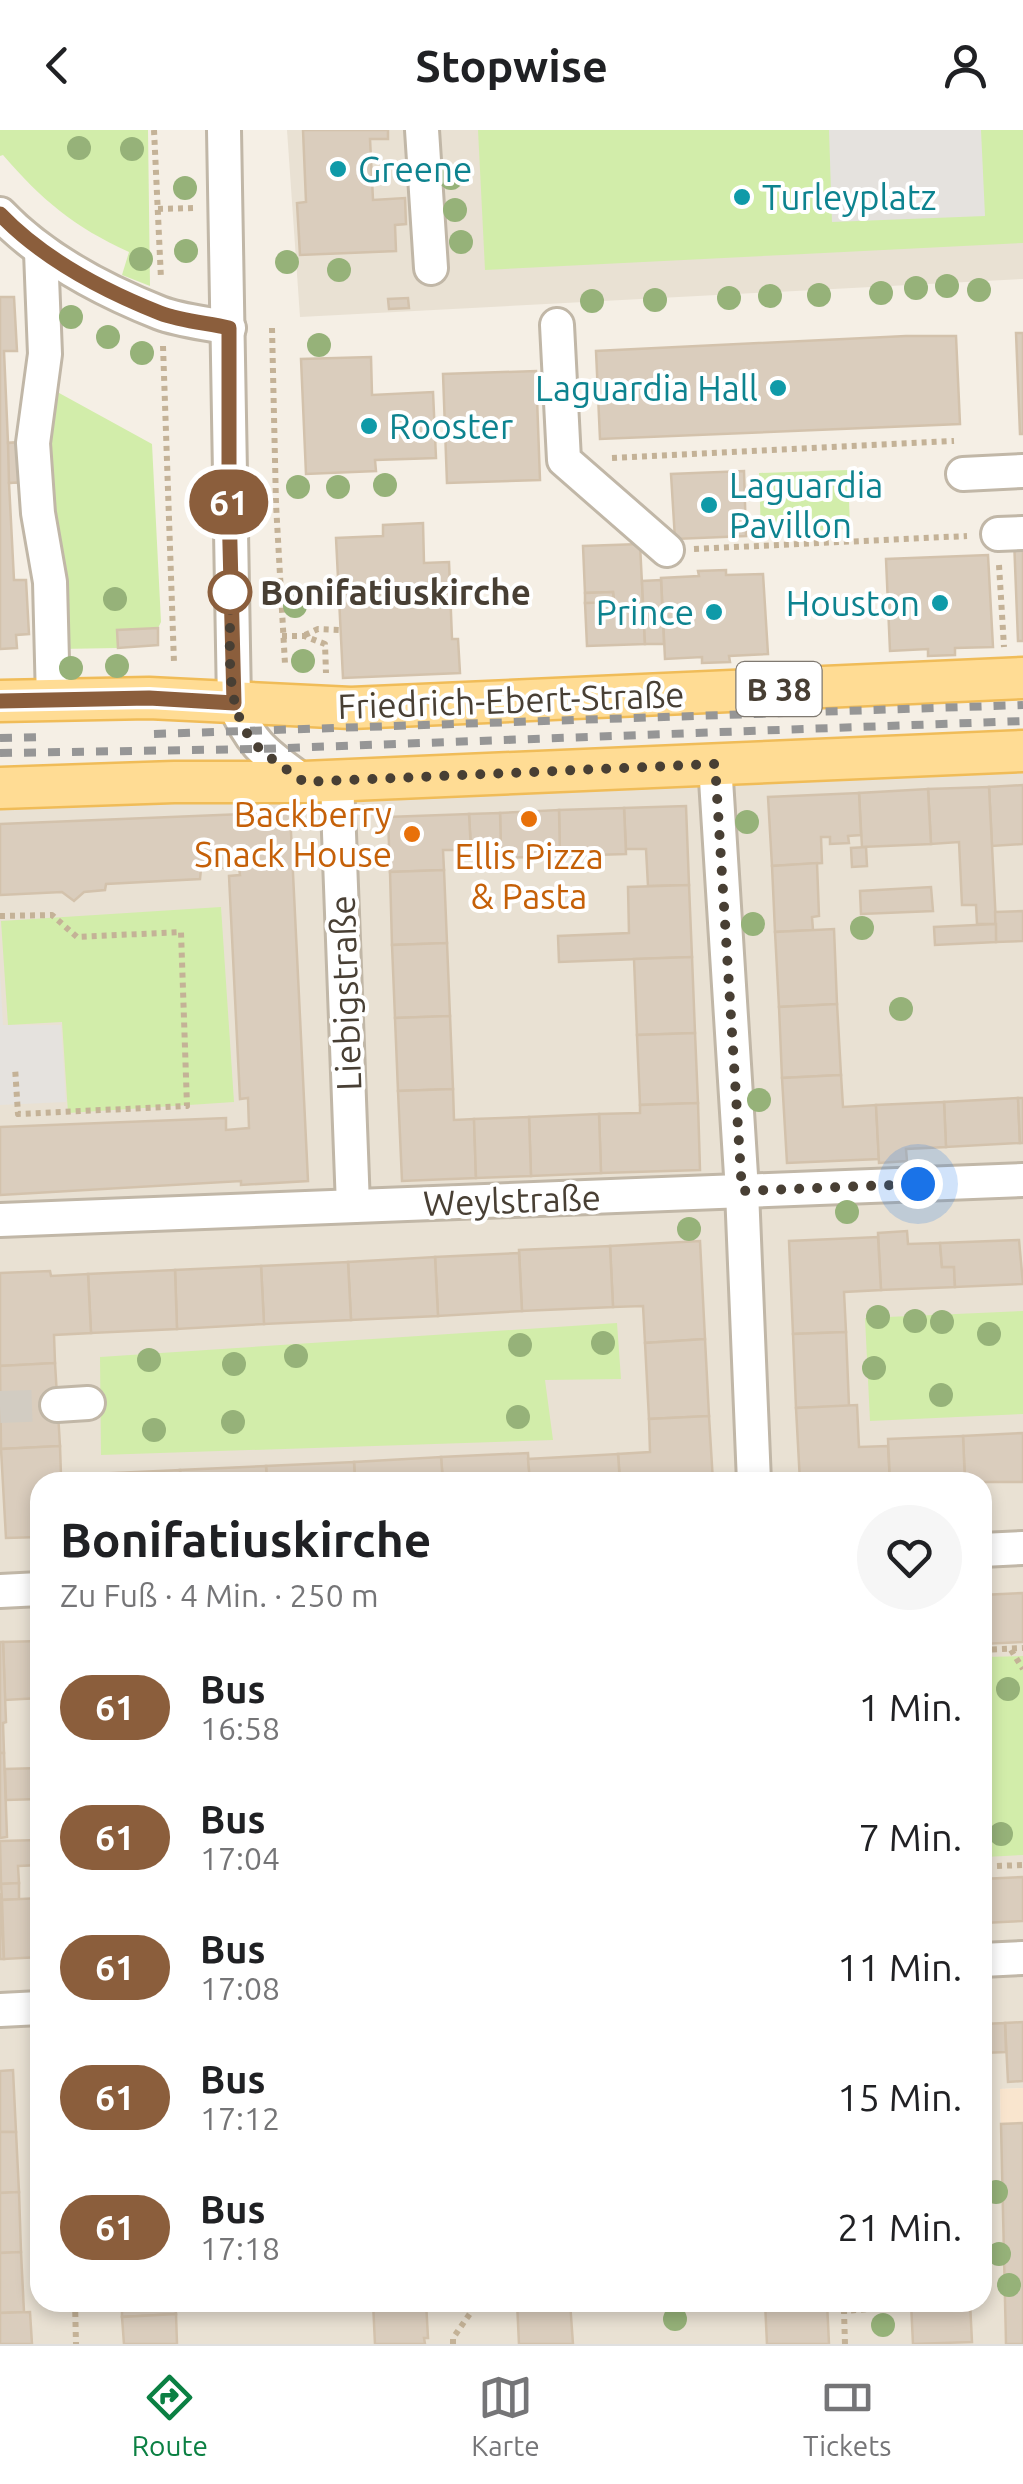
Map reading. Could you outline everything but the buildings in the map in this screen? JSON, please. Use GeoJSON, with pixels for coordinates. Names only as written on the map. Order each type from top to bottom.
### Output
{"type":"FeatureCollection","features":[{"type":"Feature","properties":{"kind":"main road","name":"Friedrich-Ebert-Straße"},"geometry":{"type":"LineString","coordinates":[[0,702],[53,685],[149,698],[351,708],[1014,678]]}},
{"type":"Feature","properties":{"kind":"main road","name":"Friedrich-Ebert-Straße"},"geometry":{"type":"LineString","coordinates":[[0,788],[174,782],[327,787],[1023,751]]}},
{"type":"Feature","properties":{"kind":"street"},"geometry":{"type":"LineString","coordinates":[[224,130],[234,703],[246,733],[259,748],[327,787]]}},
{"type":"Feature","properties":{"kind":"street"},"geometry":{"type":"LineString","coordinates":[[422,130],[431,268]]}},
{"type":"Feature","properties":{"kind":"street"},"geometry":{"type":"LineString","coordinates":[[0,214],[41,252],[92,281],[162,314],[229,328]]}},
{"type":"Feature","properties":{"kind":"street"},"geometry":{"type":"LineString","coordinates":[[41,252],[45,354],[32,443],[38,513],[50,582],[53,685]]}},
{"type":"Feature","properties":{"kind":"street"},"geometry":{"type":"LineString","coordinates":[[557,325],[564,460],[667,550]]}},
{"type":"Feature","properties":{"kind":"street"},"geometry":{"type":"LineString","coordinates":[[964,474],[1023,471]]}},
{"type":"Feature","properties":{"kind":"street"},"geometry":{"type":"LineString","coordinates":[[715,764],[742,1191],[754,1472]]}},
{"type":"Feature","properties":{"kind":"street","name":"Liebigstraße"},"geometry":{"type":"LineString","coordinates":[[327,787],[353,1206]]}},
{"type":"Feature","properties":{"kind":"street","name":"Weylstraße"},"geometry":{"type":"LineString","coordinates":[[0,1220],[1023,1180]]}},
{"type":"Feature","properties":{"kind":"street"},"geometry":{"type":"LineString","coordinates":[[992,1550],[1023,1548]]}},
{"type":"Feature","properties":{"kind":"street"},"geometry":{"type":"LineString","coordinates":[[0,1590],[30,1589]]}},
{"type":"Feature","properties":{"kind":"street"},"geometry":{"type":"LineString","coordinates":[[992,1960],[1023,1958]]}},
{"type":"Feature","properties":{"kind":"street"},"geometry":{"type":"LineString","coordinates":[[0,2010],[30,2008]]}},
{"type":"Feature","properties":{"kind":"path"},"geometry":{"type":"LineString","coordinates":[[154,130],[174,667]]}},
{"type":"Feature","properties":{"kind":"path"},"geometry":{"type":"LineString","coordinates":[[272,328],[286,664]]}},
{"type":"Feature","properties":{"kind":"path"},"geometry":{"type":"LineString","coordinates":[[564,460],[962,440]]}},
{"type":"Feature","properties":{"kind":"path"},"geometry":{"type":"LineString","coordinates":[[667,550],[1010,534],[1014,678]]}},
{"type":"Feature","properties":{"kind":"path"},"geometry":{"type":"LineString","coordinates":[[304,636],[318,629],[340,630]]}},
{"type":"Feature","properties":{"kind":"path"},"geometry":{"type":"LineString","coordinates":[[282,636],[304,636],[325,644],[326,684]]}},
{"type":"Feature","properties":{"kind":"path"},"geometry":{"type":"LineString","coordinates":[[0,916],[52,915],[78,937],[181,932],[187,1106],[18,1114],[15,1067]]}},
{"type":"Feature","properties":{"kind":"path"},"geometry":{"type":"LineString","coordinates":[[992,1650],[1023,1648]]}},
{"type":"Feature","properties":{"kind":"path"},"geometry":{"type":"LineString","coordinates":[[1011,1649],[1023,1669]]}},
{"type":"Feature","properties":{"kind":"path"},"geometry":{"type":"LineString","coordinates":[[997,1866],[1023,1865]]}},
{"type":"Feature","properties":{"kind":"path"},"geometry":{"type":"LineString","coordinates":[[75,2312],[76,2344]]}},
{"type":"Feature","properties":{"kind":"path"},"geometry":{"type":"LineString","coordinates":[[453,2344],[471,2312]]}},
{"type":"Feature","properties":{"kind":"path"},"geometry":{"type":"LineString","coordinates":[[844,2312],[845,2344]]}},
{"type":"Feature","properties":{"kind":"shaded area","name":"Turleyplatz"},"geometry":{"type":"Polygon","coordinates":[[[287,130],[1023,130],[1023,279],[300,317],[287,130]]]}},
{"type":"Feature","properties":{"kind":"shaded area"},"geometry":{"type":"Polygon","coordinates":[[[829,130],[981,130],[985,216],[832,222],[829,130]]]}},
{"type":"Feature","properties":{"kind":"shaded area"},"geometry":{"type":"Polygon","coordinates":[[[1023,767],[1023,2088],[1000,2089],[1005,2344],[0,2344],[0,808],[1023,767]]]}},
{"type":"Feature","properties":{"kind":"shaded area"},"geometry":{"type":"Polygon","coordinates":[[[0,970],[3,1025],[61,1025],[66,1102],[0,1105],[0,970]]]}},
{"type":"Feature","properties":{"kind":"shaded area"},"geometry":{"type":"Polygon","coordinates":[[[1023,2088],[1023,2344],[1005,2344],[1000,2089],[1023,2088]]]}},
{"type":"Feature","properties":{"kind":"green space"},"geometry":{"type":"Polygon","coordinates":[[[0,130],[148,130],[150,286],[122,275],[129,252],[60,211],[0,156],[0,130]]]}},
{"type":"Feature","properties":{"kind":"green space","name":"Turleyplatz"},"geometry":{"type":"Polygon","coordinates":[[[478,130],[1023,130],[1023,243],[485,270],[478,130]]]}},
{"type":"Feature","properties":{"kind":"green space"},"geometry":{"type":"Polygon","coordinates":[[[50,388],[152,444],[161,622],[158,628],[118,630],[118,648],[60,649],[46,470],[50,388]]]}},
{"type":"Feature","properties":{"kind":"green space"},"geometry":{"type":"Polygon","coordinates":[[[848,470],[850,529],[761,533],[759,473],[848,470]]]}},
{"type":"Feature","properties":{"kind":"green space"},"geometry":{"type":"Polygon","coordinates":[[[221,907],[234,1102],[68,1113],[62,1022],[8,1025],[1,921],[221,907]]]}},
{"type":"Feature","properties":{"kind":"green space"},"geometry":{"type":"Polygon","coordinates":[[[1023,1311],[1023,1414],[870,1421],[865,1318],[1023,1311]]]}},
{"type":"Feature","properties":{"kind":"green space"},"geometry":{"type":"Polygon","coordinates":[[[617,1323],[621,1379],[545,1380],[553,1440],[101,1455],[100,1357],[617,1323]]]}},
{"type":"Feature","properties":{"kind":"green space"},"geometry":{"type":"Polygon","coordinates":[[[1023,1656],[1023,1855],[992,1857],[992,1657],[1023,1656]]]}},
{"type":"Feature","properties":{"kind":"tunnel"},"geometry":{"type":"LineString","coordinates":[[0,1407],[57,1405]]}},
{"type":"Feature","properties":{"kind":"railway"},"geometry":{"type":"LineString","coordinates":[[154,734],[1023,705]]}},
{"type":"Feature","properties":{"kind":"railway"},"geometry":{"type":"LineString","coordinates":[[0,753],[259,749],[1023,721]]}},
{"type":"Feature","properties":{"kind":"railway"},"geometry":{"type":"LineString","coordinates":[[0,738],[44,737]]}},
{"type":"Feature","properties":{"kind":"bus line","name":"61"},"geometry":{"type":"LineString","coordinates":[[0,214],[41,252],[92,281],[162,314],[229,328],[234,703],[149,698],[0,701]]}},
{"type":"Feature","properties":{"kind":"place","name":"Greene"},"geometry":{"type":"Point","coordinates":[338,169]}},
{"type":"Feature","properties":{"kind":"place","name":"Turleyplatz"},"geometry":{"type":"Point","coordinates":[742,197]}},
{"type":"Feature","properties":{"kind":"place","name":"Laguardia Hall"},"geometry":{"type":"Point","coordinates":[778,388]}},
{"type":"Feature","properties":{"kind":"place","name":"Rooster"},"geometry":{"type":"Point","coordinates":[369,426]}},
{"type":"Feature","properties":{"kind":"place","name":"Laguardia Pavillon"},"geometry":{"type":"Point","coordinates":[709,505]}},
{"type":"Feature","properties":{"kind":"place","name":"Bonifatiuskirche"},"geometry":{"type":"Point","coordinates":[230,592]}},
{"type":"Feature","properties":{"kind":"place","name":"Houston"},"geometry":{"type":"Point","coordinates":[940,603]}},
{"type":"Feature","properties":{"kind":"place","name":"Prince"},"geometry":{"type":"Point","coordinates":[714,612]}},
{"type":"Feature","properties":{"kind":"place","name":"Ellis Pizza & Pasta"},"geometry":{"type":"Point","coordinates":[529,819]}},
{"type":"Feature","properties":{"kind":"place","name":"Backberry Snack House"},"geometry":{"type":"Point","coordinates":[412,834]}},
{"type":"Feature","properties":{"kind":"route"},"geometry":{"type":"LineString","coordinates":[[230,592],[234,703],[246,733],[259,748],[304,782],[715,764],[742,1191],[918,1184]]}}]}
